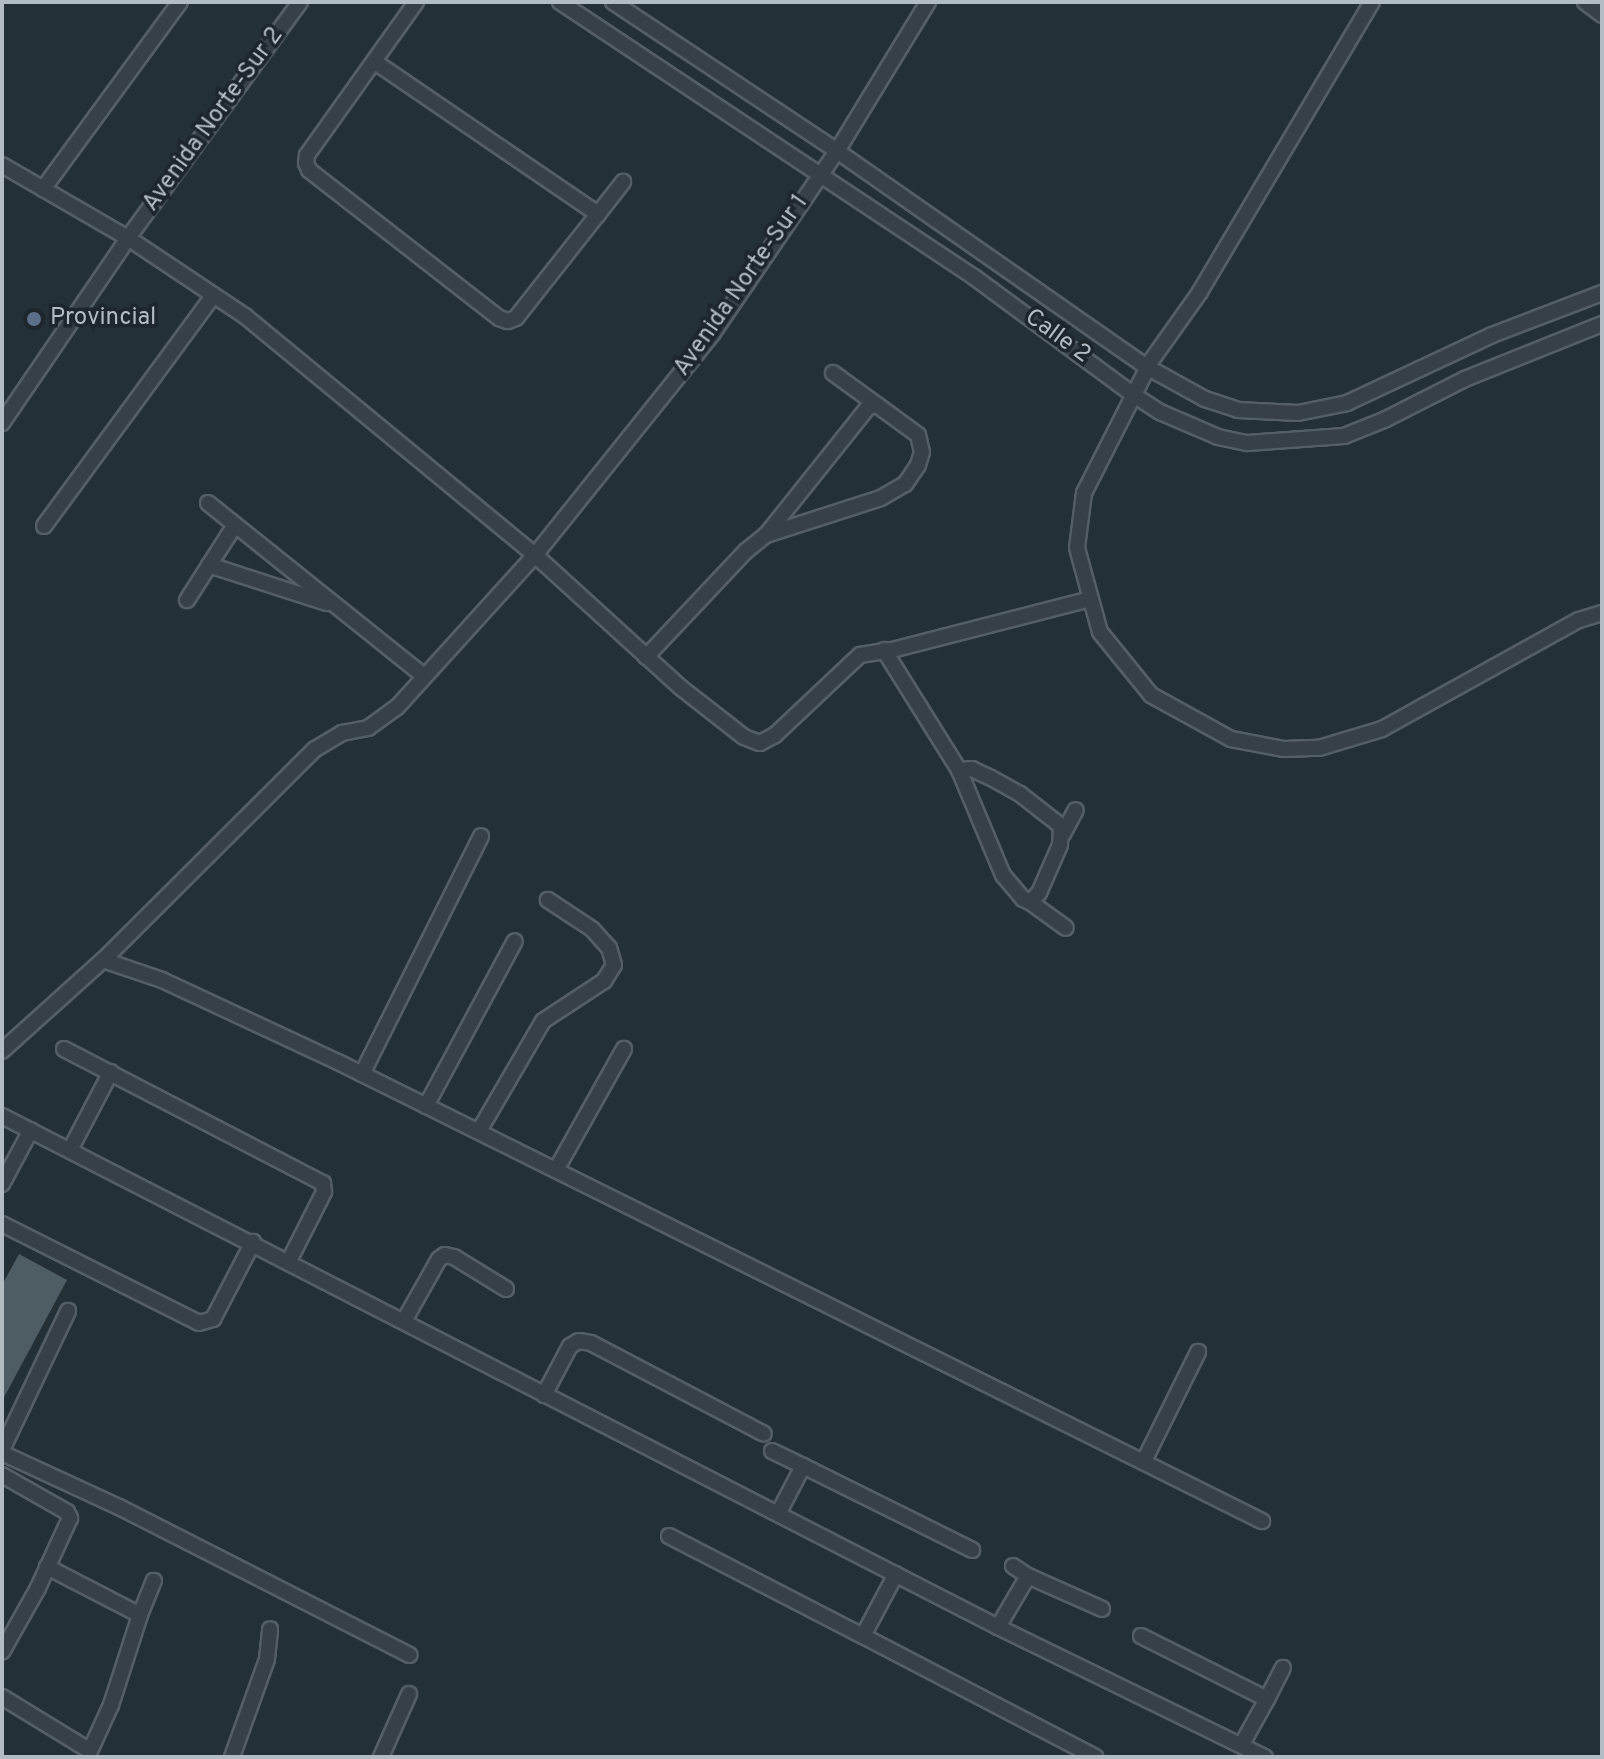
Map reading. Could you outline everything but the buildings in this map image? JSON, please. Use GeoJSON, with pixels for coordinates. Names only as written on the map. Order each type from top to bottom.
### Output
{"type":"FeatureCollection","features":[{"type":"Feature","properties":{"kind":"street"},"geometry":{"type":"LineString","coordinates":[[43,189],[180,2]]}},
{"type":"Feature","properties":{"kind":"street","name":"Avenida Norte-Sur 2"},"geometry":{"type":"LineString","coordinates":[[2,423],[128,238],[300,2]]}},
{"type":"Feature","properties":{"kind":"street"},"geometry":{"type":"LineString","coordinates":[[416,2],[307,155],[309,170],[499,318],[508,321],[516,318],[623,182]]}},
{"type":"Feature","properties":{"kind":"street","name":"Calle 2"},"geometry":{"type":"LineString","coordinates":[[560,2],[821,173],[1044,326],[1132,394],[1160,412],[1218,437],[1247,443],[1344,436],[1505,361],[1602,324]]}},
{"type":"Feature","properties":{"kind":"street"},"geometry":{"type":"LineString","coordinates":[[613,2],[837,151],[1147,367],[1205,399],[1238,410],[1298,413],[1327,409],[1492,335],[1602,293]]}},
{"type":"Feature","properties":{"kind":"street","name":"Avenida Norte-Sur 1"},"geometry":{"type":"LineString","coordinates":[[2,1051],[103,960],[315,749],[342,733],[368,728],[397,707],[535,555],[713,333],[837,151],[928,2]]}},
{"type":"Feature","properties":{"kind":"street"},"geometry":{"type":"LineString","coordinates":[[1372,2],[1200,292],[1147,367],[1084,493],[1077,548],[1100,632],[1151,695],[1231,739],[1284,749],[1319,748],[1382,729],[1579,620],[1602,613]]}},
{"type":"Feature","properties":{"kind":"street"},"geometry":{"type":"LineString","coordinates":[[1585,2],[1602,15]]}},
{"type":"Feature","properties":{"kind":"street"},"geometry":{"type":"LineString","coordinates":[[375,62],[598,214]]}},
{"type":"Feature","properties":{"kind":"street"},"geometry":{"type":"LineString","coordinates":[[2,165],[128,238],[245,316],[535,555],[646,657],[744,737],[760,743],[775,735],[860,655],[1091,599]]}},
{"type":"Feature","properties":{"kind":"street"},"geometry":{"type":"LineString","coordinates":[[44,526],[213,296]]}},
{"type":"Feature","properties":{"kind":"street"},"geometry":{"type":"LineString","coordinates":[[766,535],[881,498],[905,484],[918,465],[922,452],[918,435],[833,373]]}},
{"type":"Feature","properties":{"kind":"street"},"geometry":{"type":"LineString","coordinates":[[646,657],[746,551],[766,535],[858,415],[868,407],[877,405]]}},
{"type":"Feature","properties":{"kind":"street"},"geometry":{"type":"LineString","coordinates":[[799,492],[804,510],[819,519]]}},
{"type":"Feature","properties":{"kind":"street"},"geometry":{"type":"LineString","coordinates":[[208,503],[424,676]]}},
{"type":"Feature","properties":{"kind":"street"},"geometry":{"type":"LineString","coordinates":[[187,600],[235,525]]}},
{"type":"Feature","properties":{"kind":"street"},"geometry":{"type":"LineString","coordinates":[[209,565],[335,605]]}},
{"type":"Feature","properties":{"kind":"street"},"geometry":{"type":"LineString","coordinates":[[884,650],[959,770],[1003,875],[1023,899],[1066,928]]}},
{"type":"Feature","properties":{"kind":"street"},"geometry":{"type":"LineString","coordinates":[[959,770],[972,769],[1020,794],[1052,817],[1061,826],[1063,834]]}},
{"type":"Feature","properties":{"kind":"street"},"geometry":{"type":"LineString","coordinates":[[1030,902],[1039,893],[1076,810]]}},
{"type":"Feature","properties":{"kind":"street"},"geometry":{"type":"LineString","coordinates":[[362,1074],[481,836]]}},
{"type":"Feature","properties":{"kind":"street"},"geometry":{"type":"LineString","coordinates":[[479,1131],[543,1021],[604,981],[614,965],[609,948],[592,929],[548,900]]}},
{"type":"Feature","properties":{"kind":"street"},"geometry":{"type":"LineString","coordinates":[[426,1106],[515,941]]}},
{"type":"Feature","properties":{"kind":"street"},"geometry":{"type":"LineString","coordinates":[[103,960],[162,980],[362,1074],[1262,1521]]}},
{"type":"Feature","properties":{"kind":"street"},"geometry":{"type":"LineString","coordinates":[[64,1049],[323,1183],[324,1192],[289,1261]]}},
{"type":"Feature","properties":{"kind":"street"},"geometry":{"type":"LineString","coordinates":[[556,1170],[624,1049]]}},
{"type":"Feature","properties":{"kind":"street"},"geometry":{"type":"LineString","coordinates":[[70,1150],[111,1072]]}},
{"type":"Feature","properties":{"kind":"street"},"geometry":{"type":"LineString","coordinates":[[2,1116],[253,1242],[998,1627],[1265,1757]]}},
{"type":"Feature","properties":{"kind":"street"},"geometry":{"type":"LineString","coordinates":[[2,1184],[31,1130]]}},
{"type":"Feature","properties":{"kind":"street"},"geometry":{"type":"LineString","coordinates":[[2,1224],[199,1323],[213,1319],[253,1242]]}},
{"type":"Feature","properties":{"kind":"street"},"geometry":{"type":"LineString","coordinates":[[404,1321],[439,1259],[445,1255],[454,1257],[506,1289]]}},
{"type":"Feature","properties":{"kind":"street"},"geometry":{"type":"LineString","coordinates":[[68,1311],[2,1451],[410,1655]]}},
{"type":"Feature","properties":{"kind":"street"},"geometry":{"type":"LineString","coordinates":[[544,1395],[570,1346],[579,1341],[591,1343],[764,1434]]}},
{"type":"Feature","properties":{"kind":"street"},"geometry":{"type":"LineString","coordinates":[[1144,1461],[1198,1352]]}},
{"type":"Feature","properties":{"kind":"street"},"geometry":{"type":"LineString","coordinates":[[772,1451],[972,1550]]}},
{"type":"Feature","properties":{"kind":"street"},"geometry":{"type":"LineString","coordinates":[[779,1512],[803,1466]]}},
{"type":"Feature","properties":{"kind":"street"},"geometry":{"type":"LineString","coordinates":[[2,1475],[67,1512],[69,1524],[2,1652]]}},
{"type":"Feature","properties":{"kind":"street"},"geometry":{"type":"LineString","coordinates":[[669,1536],[1095,1757]]}},
{"type":"Feature","properties":{"kind":"street"},"geometry":{"type":"LineString","coordinates":[[1013,1566],[1028,1576],[1102,1609]]}},
{"type":"Feature","properties":{"kind":"street"},"geometry":{"type":"LineString","coordinates":[[47,1567],[140,1615]]}},
{"type":"Feature","properties":{"kind":"street"},"geometry":{"type":"LineString","coordinates":[[863,1636],[896,1574]]}},
{"type":"Feature","properties":{"kind":"street"},"geometry":{"type":"LineString","coordinates":[[998,1627],[1028,1576]]}},
{"type":"Feature","properties":{"kind":"street"},"geometry":{"type":"LineString","coordinates":[[2,1697],[95,1754],[154,1581]]}},
{"type":"Feature","properties":{"kind":"street"},"geometry":{"type":"LineString","coordinates":[[232,1757],[267,1659],[270,1629]]}},
{"type":"Feature","properties":{"kind":"street"},"geometry":{"type":"LineString","coordinates":[[1141,1636],[1267,1699]]}},
{"type":"Feature","properties":{"kind":"street"},"geometry":{"type":"LineString","coordinates":[[1242,1744],[1283,1668]]}},
{"type":"Feature","properties":{"kind":"street"},"geometry":{"type":"LineString","coordinates":[[381,1757],[409,1694]]}},
{"type":"Feature","properties":{"kind":"place","name":"Provincial"},"geometry":{"type":"Point","coordinates":[34,319]}}]}
